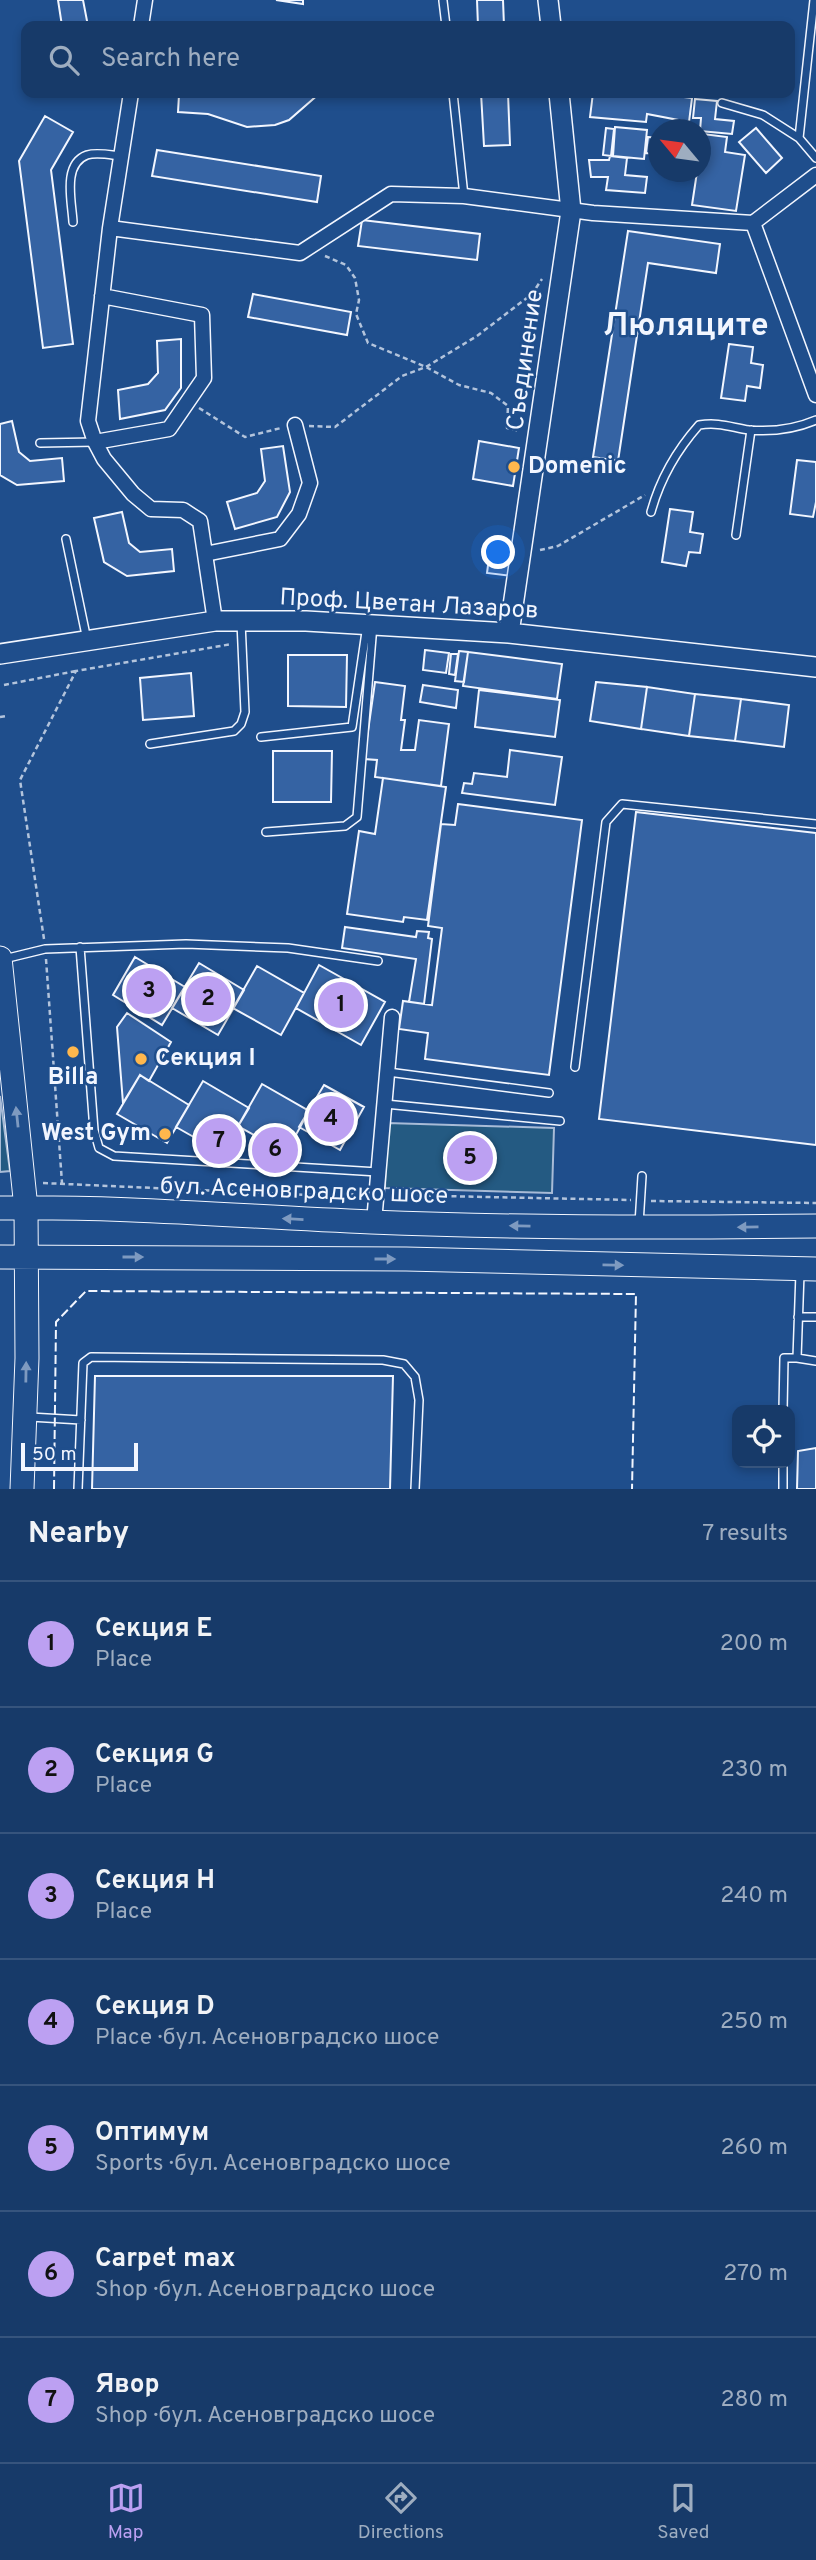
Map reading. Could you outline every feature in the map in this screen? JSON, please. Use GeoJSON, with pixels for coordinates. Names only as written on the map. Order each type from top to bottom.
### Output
{"type":"FeatureCollection","features":[{"type":"Feature","properties":{"kind":"main road"},"geometry":{"type":"LineString","coordinates":[[0,959],[26,1208],[26,1417],[22,1489]]}},
{"type":"Feature","properties":{"kind":"main road","name":"бул. Асеновградско шосе"},"geometry":{"type":"LineString","coordinates":[[0,1208],[374,1222],[639,1228],[816,1226]]}},
{"type":"Feature","properties":{"kind":"main road"},"geometry":{"type":"LineString","coordinates":[[0,1257],[406,1259],[808,1269]]}},
{"type":"Feature","properties":{"kind":"street"},"geometry":{"type":"LineString","coordinates":[[142,21],[145,0]]}},
{"type":"Feature","properties":{"kind":"street"},"geometry":{"type":"LineString","coordinates":[[548,0],[550,21]]}},
{"type":"Feature","properties":{"kind":"street"},"geometry":{"type":"LineString","coordinates":[[130,98],[110,228],[88,421],[94,442],[133,494],[151,509],[183,510],[200,521],[215,621]]}},
{"type":"Feature","properties":{"kind":"street","name":"Съединение"},"geometry":{"type":"LineString","coordinates":[[509,633],[571,211],[560,98]]}},
{"type":"Feature","properties":{"kind":"street"},"geometry":{"type":"LineString","coordinates":[[110,228],[300,253],[391,194],[464,196],[571,211],[753,223],[816,175]]}},
{"type":"Feature","properties":{"kind":"street"},"geometry":{"type":"LineString","coordinates":[[753,223],[816,395]]}},
{"type":"Feature","properties":{"kind":"street"},"geometry":{"type":"LineString","coordinates":[[94,442],[169,429],[204,378],[202,315],[102,296]]}},
{"type":"Feature","properties":{"kind":"street"},"geometry":{"type":"LineString","coordinates":[[205,554],[280,538],[299,514],[310,483],[295,425]]}},
{"type":"Feature","properties":{"kind":"street","name":"Проф. Цветан Лазаров"},"geometry":{"type":"LineString","coordinates":[[0,654],[215,621],[306,621],[509,633],[816,667]]}},
{"type":"Feature","properties":{"kind":"street"},"geometry":{"type":"LineString","coordinates":[[374,1222],[392,1017]]}},
{"type":"Feature","properties":{"kind":"lane"},"geometry":{"type":"LineString","coordinates":[[799,138],[812,52],[814,0]]}},
{"type":"Feature","properties":{"kind":"lane"},"geometry":{"type":"LineString","coordinates":[[443,1],[445,21]]}},
{"type":"Feature","properties":{"kind":"lane"},"geometry":{"type":"LineString","coordinates":[[454,98],[464,196]]}},
{"type":"Feature","properties":{"kind":"lane"},"geometry":{"type":"LineString","coordinates":[[722,103],[763,116],[799,138],[816,158]]}},
{"type":"Feature","properties":{"kind":"lane"},"geometry":{"type":"LineString","coordinates":[[73,222],[71,174],[76,164],[85,156],[96,154],[122,156]]}},
{"type":"Feature","properties":{"kind":"lane"},"geometry":{"type":"LineString","coordinates":[[651,512],[657,489],[680,447],[699,425],[718,423],[751,430],[795,429],[816,421]]}},
{"type":"Feature","properties":{"kind":"lane"},"geometry":{"type":"LineString","coordinates":[[736,535],[751,430]]}},
{"type":"Feature","properties":{"kind":"lane"},"geometry":{"type":"LineString","coordinates":[[40,443],[94,442]]}},
{"type":"Feature","properties":{"kind":"lane"},"geometry":{"type":"LineString","coordinates":[[66,539],[87,641]]}},
{"type":"Feature","properties":{"kind":"lane"},"geometry":{"type":"LineString","coordinates":[[150,744],[234,731],[241,724],[245,712],[241,622]]}},
{"type":"Feature","properties":{"kind":"lane"},"geometry":{"type":"LineString","coordinates":[[261,737],[352,727],[370,624]]}},
{"type":"Feature","properties":{"kind":"lane"},"geometry":{"type":"LineString","coordinates":[[266,832],[345,826],[358,817],[370,624]]}},
{"type":"Feature","properties":{"kind":"lane"},"geometry":{"type":"LineString","coordinates":[[575,1067],[606,822],[622,804],[816,824]]}},
{"type":"Feature","properties":{"kind":"lane"},"geometry":{"type":"LineString","coordinates":[[0,959],[45,949],[186,944],[288,948],[378,961]]}},
{"type":"Feature","properties":{"kind":"lane"},"geometry":{"type":"LineString","coordinates":[[80,947],[94,1130],[100,1148],[114,1157],[378,1172]]}},
{"type":"Feature","properties":{"kind":"lane"},"geometry":{"type":"LineString","coordinates":[[387,1072],[548,1093]]}},
{"type":"Feature","properties":{"kind":"lane"},"geometry":{"type":"LineString","coordinates":[[384,1104],[560,1121]]}},
{"type":"Feature","properties":{"kind":"lane"},"geometry":{"type":"LineString","coordinates":[[639,1228],[642,1177]]}},
{"type":"Feature","properties":{"kind":"lane"},"geometry":{"type":"LineString","coordinates":[[797,1358],[798,1317],[808,1269]]}},
{"type":"Feature","properties":{"kind":"lane"},"geometry":{"type":"LineString","coordinates":[[798,1317],[816,1317]]}},
{"type":"Feature","properties":{"kind":"lane"},"geometry":{"type":"LineString","coordinates":[[78,1489],[83,1363],[91,1357],[383,1360],[404,1363],[415,1377],[419,1400],[415,1489]]}},
{"type":"Feature","properties":{"kind":"lane"},"geometry":{"type":"LineString","coordinates":[[783,1405],[784,1358],[816,1361]]}},
{"type":"Feature","properties":{"kind":"lane"},"geometry":{"type":"LineString","coordinates":[[26,1417],[81,1420]]}},
{"type":"Feature","properties":{"kind":"lane"},"geometry":{"type":"LineString","coordinates":[[783,1468],[783,1489]]}},
{"type":"Feature","properties":{"kind":"path"},"geometry":{"type":"LineString","coordinates":[[300,253],[330,257],[346,265],[355,278],[359,300],[356,314],[368,342],[426,367],[459,385],[491,393],[508,406],[507,428],[540,433]]}},
{"type":"Feature","properties":{"kind":"path"},"geometry":{"type":"LineString","coordinates":[[188,401],[245,437],[295,425],[335,427],[402,376],[426,367],[458,349],[507,314],[532,294],[547,273]]}},
{"type":"Feature","properties":{"kind":"path"},"geometry":{"type":"LineString","coordinates":[[522,551],[538,551],[558,546],[657,489]]}},
{"type":"Feature","properties":{"kind":"path"},"geometry":{"type":"LineString","coordinates":[[4,685],[242,642]]}},
{"type":"Feature","properties":{"kind":"path"},"geometry":{"type":"LineString","coordinates":[[76,671],[20,780],[45,949],[62,1183],[311,1195],[816,1203]]}},
{"type":"Feature","properties":{"kind":"path"},"geometry":{"type":"LineString","coordinates":[[0,717],[7,716]]}},
{"type":"Feature","properties":{"kind":"shaded area"},"geometry":{"type":"Polygon","coordinates":[[[0,1096],[10,1171],[0,1172],[0,1096]]]}},
{"type":"Feature","properties":{"kind":"shaded area"},"geometry":{"type":"Polygon","coordinates":[[[387,1123],[554,1128],[552,1193],[385,1188],[387,1123]]]}},
{"type":"Feature","properties":{"kind":"building"},"geometry":{"type":"Polygon","coordinates":[[[58,0],[83,0],[87,21],[61,21],[58,0]]]}},
{"type":"Feature","properties":{"kind":"building"},"geometry":{"type":"Polygon","coordinates":[[[276,0],[303,0],[303,4],[276,0]]]}},
{"type":"Feature","properties":{"kind":"building"},"geometry":{"type":"Polygon","coordinates":[[[477,0],[503,0],[504,21],[478,21],[477,0]]]}},
{"type":"Feature","properties":{"kind":"building"},"geometry":{"type":"Polygon","coordinates":[[[179,98],[314,98],[289,120],[275,125],[247,127],[208,114],[178,112],[179,98]]]}},
{"type":"Feature","properties":{"kind":"building"},"geometry":{"type":"Polygon","coordinates":[[[481,98],[508,98],[510,145],[484,146],[481,98]]]}},
{"type":"Feature","properties":{"kind":"building"},"geometry":{"type":"Polygon","coordinates":[[[592,98],[692,98],[689,119],[647,114],[646,122],[590,117],[592,98]]]}},
{"type":"Feature","properties":{"kind":"building"},"geometry":{"type":"Polygon","coordinates":[[[695,99],[717,101],[715,119],[734,121],[732,134],[711,132],[711,119],[693,118],[695,99]]]}},
{"type":"Feature","properties":{"kind":"building"},"geometry":{"type":"Polygon","coordinates":[[[45,116],[73,132],[51,170],[73,344],[43,348],[19,161],[45,116]]]}},
{"type":"Feature","properties":{"kind":"building"},"geometry":{"type":"Polygon","coordinates":[[[615,127],[647,130],[644,159],[613,156],[615,127]]]}},
{"type":"Feature","properties":{"kind":"building"},"geometry":{"type":"Polygon","coordinates":[[[606,128],[614,129],[611,156],[603,155],[606,128]]]}},
{"type":"Feature","properties":{"kind":"building"},"geometry":{"type":"Polygon","coordinates":[[[756,128],[782,158],[766,173],[739,142],[756,128]]]}},
{"type":"Feature","properties":{"kind":"building"},"geometry":{"type":"Polygon","coordinates":[[[711,135],[727,137],[725,152],[745,155],[736,211],[692,205],[695,182],[711,182],[711,135]]]}},
{"type":"Feature","properties":{"kind":"building"},"geometry":{"type":"Polygon","coordinates":[[[157,150],[321,176],[317,202],[152,176],[157,150]]]}},
{"type":"Feature","properties":{"kind":"building"},"geometry":{"type":"Polygon","coordinates":[[[610,156],[627,158],[625,175],[647,177],[645,193],[606,190],[608,177],[591,177],[589,160],[609,160],[610,156]]]}},
{"type":"Feature","properties":{"kind":"building"},"geometry":{"type":"Polygon","coordinates":[[[362,220],[480,234],[477,260],[358,246],[362,220]]]}},
{"type":"Feature","properties":{"kind":"building"},"geometry":{"type":"Polygon","coordinates":[[[628,231],[720,244],[716,273],[648,263],[618,461],[593,457],[628,231]]]}},
{"type":"Feature","properties":{"kind":"building"},"geometry":{"type":"Polygon","coordinates":[[[253,294],[351,312],[347,335],[248,317],[253,294]]]}},
{"type":"Feature","properties":{"kind":"building"},"geometry":{"type":"Polygon","coordinates":[[[181,339],[181,388],[165,410],[120,419],[118,390],[148,384],[158,373],[157,341],[181,339]]]}},
{"type":"Feature","properties":{"kind":"building"},"geometry":{"type":"Polygon","coordinates":[[[729,344],[753,347],[751,363],[763,365],[760,388],[747,386],[745,401],[721,398],[729,344]]]}},
{"type":"Feature","properties":{"kind":"building"},"geometry":{"type":"Polygon","coordinates":[[[12,421],[19,452],[30,461],[62,458],[64,481],[17,485],[0,475],[0,424],[12,421]]]}},
{"type":"Feature","properties":{"kind":"building"},"geometry":{"type":"Polygon","coordinates":[[[479,441],[519,448],[513,486],[473,479],[479,441]]]}},
{"type":"Feature","properties":{"kind":"building"},"geometry":{"type":"Polygon","coordinates":[[[283,446],[290,492],[277,517],[235,529],[227,502],[257,493],[265,481],[261,449],[283,446]]]}},
{"type":"Feature","properties":{"kind":"building"},"geometry":{"type":"Polygon","coordinates":[[[797,460],[816,462],[816,502],[813,517],[790,514],[797,460]]]}},
{"type":"Feature","properties":{"kind":"building"},"geometry":{"type":"Polygon","coordinates":[[[670,509],[693,512],[690,532],[703,534],[700,553],[689,552],[686,566],[662,562],[670,509]]]}},
{"type":"Feature","properties":{"kind":"building"},"geometry":{"type":"Polygon","coordinates":[[[122,512],[129,543],[140,552],[172,549],[174,571],[127,576],[104,562],[94,518],[122,512]]]}},
{"type":"Feature","properties":{"kind":"building"},"geometry":{"type":"Polygon","coordinates":[[[499,548],[515,550],[512,576],[487,573],[490,550],[498,551],[499,548]]]}},
{"type":"Feature","properties":{"kind":"building"},"geometry":{"type":"Polygon","coordinates":[[[425,650],[449,653],[446,673],[423,670],[425,650]]]}},
{"type":"Feature","properties":{"kind":"building"},"geometry":{"type":"Polygon","coordinates":[[[459,651],[468,652],[464,682],[455,681],[459,651]]]}},
{"type":"Feature","properties":{"kind":"building"},"geometry":{"type":"Polygon","coordinates":[[[468,652],[562,664],[557,699],[463,686],[468,652]]]}},
{"type":"Feature","properties":{"kind":"building"},"geometry":{"type":"Polygon","coordinates":[[[451,654],[458,654],[455,675],[449,674],[451,654]]]}},
{"type":"Feature","properties":{"kind":"building"},"geometry":{"type":"Polygon","coordinates":[[[288,655],[347,655],[346,707],[288,706],[288,655]]]}},
{"type":"Feature","properties":{"kind":"building"},"geometry":{"type":"Polygon","coordinates":[[[191,673],[194,716],[143,720],[140,678],[191,673]]]}},
{"type":"Feature","properties":{"kind":"building"},"geometry":{"type":"Polygon","coordinates":[[[375,682],[405,686],[401,720],[405,720],[401,750],[415,750],[419,720],[449,724],[441,786],[375,777],[377,760],[364,759],[375,682]]]}},
{"type":"Feature","properties":{"kind":"building"},"geometry":{"type":"Polygon","coordinates":[[[596,682],[647,687],[641,729],[590,721],[596,682]]]}},
{"type":"Feature","properties":{"kind":"building"},"geometry":{"type":"Polygon","coordinates":[[[423,685],[458,690],[456,708],[420,702],[423,685]]]}},
{"type":"Feature","properties":{"kind":"building"},"geometry":{"type":"Polygon","coordinates":[[[647,687],[695,694],[689,736],[641,729],[647,687]]]}},
{"type":"Feature","properties":{"kind":"building"},"geometry":{"type":"Polygon","coordinates":[[[479,690],[560,700],[555,737],[475,727],[479,690]]]}},
{"type":"Feature","properties":{"kind":"building"},"geometry":{"type":"Polygon","coordinates":[[[695,694],[741,699],[735,741],[689,736],[695,694]]]}},
{"type":"Feature","properties":{"kind":"building"},"geometry":{"type":"Polygon","coordinates":[[[741,699],[789,705],[784,747],[735,741],[741,699]]]}},
{"type":"Feature","properties":{"kind":"building"},"geometry":{"type":"Polygon","coordinates":[[[510,750],[562,757],[555,805],[462,793],[464,783],[472,784],[474,773],[507,777],[510,750]]]}},
{"type":"Feature","properties":{"kind":"building"},"geometry":{"type":"Polygon","coordinates":[[[273,751],[332,751],[331,802],[273,802],[273,751]]]}},
{"type":"Feature","properties":{"kind":"building"},"geometry":{"type":"Polygon","coordinates":[[[383,778],[446,787],[427,920],[404,917],[403,922],[347,914],[359,831],[375,834],[383,778]]]}},
{"type":"Feature","properties":{"kind":"building"},"geometry":{"type":"Polygon","coordinates":[[[458,804],[582,820],[549,1075],[425,1059],[428,1033],[399,1029],[403,1001],[432,1005],[442,928],[428,926],[441,824],[455,825],[458,804]]]}},
{"type":"Feature","properties":{"kind":"building"},"geometry":{"type":"Polygon","coordinates":[[[636,812],[816,833],[816,1145],[599,1119],[636,812]]]}},
{"type":"Feature","properties":{"kind":"building"},"geometry":{"type":"Polygon","coordinates":[[[345,927],[416,937],[417,931],[429,932],[428,938],[432,939],[424,1004],[409,1002],[416,959],[342,948],[345,927]]]}},
{"type":"Feature","properties":{"kind":"building"},"geometry":{"type":"Polygon","coordinates":[[[135,957],[185,987],[162,1025],[113,995],[135,957]]]}},
{"type":"Feature","properties":{"kind":"building"},"geometry":{"type":"Polygon","coordinates":[[[199,963],[244,990],[218,1035],[172,1008],[199,963]]]}},
{"type":"Feature","properties":{"kind":"building"},"geometry":{"type":"Polygon","coordinates":[[[319,965],[385,1002],[361,1045],[296,1008],[319,965]]]}},
{"type":"Feature","properties":{"kind":"building"},"geometry":{"type":"Polygon","coordinates":[[[257,966],[304,993],[281,1035],[233,1008],[257,966]]]}},
{"type":"Feature","properties":{"kind":"building","name":"Секция I"},"geometry":{"type":"Polygon","coordinates":[[[127,1013],[171,1042],[149,1081],[140,1075],[123,1103],[117,1027],[127,1013]]]}},
{"type":"Feature","properties":{"kind":"building"},"geometry":{"type":"Polygon","coordinates":[[[140,1075],[189,1105],[167,1143],[117,1114],[140,1075]]]}},
{"type":"Feature","properties":{"kind":"building"},"geometry":{"type":"Polygon","coordinates":[[[203,1081],[249,1108],[222,1153],[176,1127],[203,1081]]]}},
{"type":"Feature","properties":{"kind":"building"},"geometry":{"type":"Polygon","coordinates":[[[262,1084],[309,1111],[286,1153],[238,1126],[262,1084]]]}},
{"type":"Feature","properties":{"kind":"building"},"geometry":{"type":"Polygon","coordinates":[[[324,1085],[364,1107],[340,1150],[299,1127],[324,1085]]]}},
{"type":"Feature","properties":{"kind":"building"},"geometry":{"type":"Polygon","coordinates":[[[95,1376],[393,1376],[390,1489],[92,1489],[95,1376]]]}},
{"type":"Feature","properties":{"kind":"building"},"geometry":{"type":"Polygon","coordinates":[[[816,1448],[816,1489],[797,1489],[798,1451],[816,1448]]]}},
{"type":"Feature","properties":{"kind":"fence"},"geometry":{"type":"LineString","coordinates":[[54,1489],[56,1322],[86,1291],[636,1294],[632,1489]]}},
{"type":"Feature","properties":{"kind":"place","name":"Domenic"},"geometry":{"type":"Point","coordinates":[514,467]}},
{"type":"Feature","properties":{"kind":"place","name":"Секция H"},"geometry":{"type":"Point","coordinates":[149,991]}},
{"type":"Feature","properties":{"kind":"place","name":"Секция G"},"geometry":{"type":"Point","coordinates":[208,999]}},
{"type":"Feature","properties":{"kind":"place","name":"Секция E"},"geometry":{"type":"Point","coordinates":[341,1005]}},
{"type":"Feature","properties":{"kind":"place","name":"Billa"},"geometry":{"type":"Point","coordinates":[73,1052]}},
{"type":"Feature","properties":{"kind":"place","name":"Секция I"},"geometry":{"type":"Point","coordinates":[141,1059]}},
{"type":"Feature","properties":{"kind":"place","name":"Секция D"},"geometry":{"type":"Point","coordinates":[331,1119]}},
{"type":"Feature","properties":{"kind":"place","name":"West Gym"},"geometry":{"type":"Point","coordinates":[165,1134]}},
{"type":"Feature","properties":{"kind":"place","name":"Явор"},"geometry":{"type":"Point","coordinates":[219,1141]}},
{"type":"Feature","properties":{"kind":"place","name":"Carpet max"},"geometry":{"type":"Point","coordinates":[275,1150]}},
{"type":"Feature","properties":{"kind":"place","name":"Оптимум"},"geometry":{"type":"Point","coordinates":[470,1158]}},
{"type":"Feature","properties":{"kind":"district","name":"Люляците"},"geometry":{"type":"Point","coordinates":[686,327]}}]}
